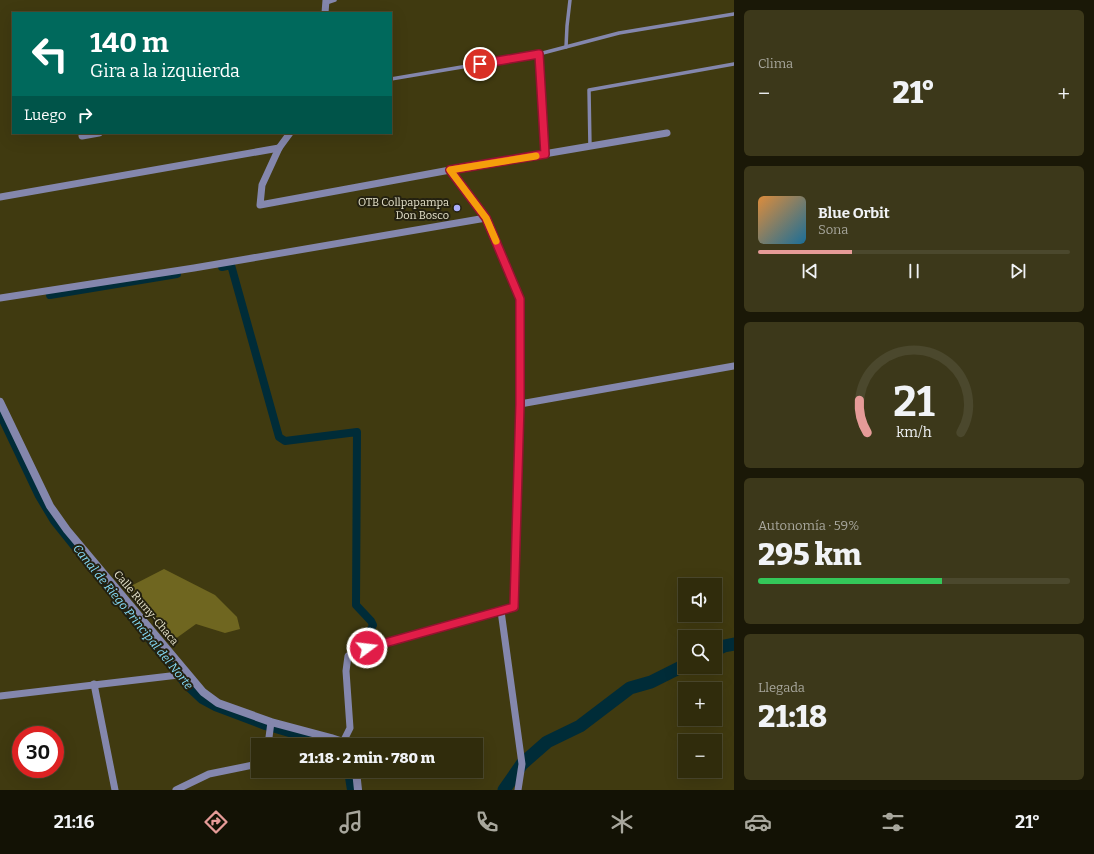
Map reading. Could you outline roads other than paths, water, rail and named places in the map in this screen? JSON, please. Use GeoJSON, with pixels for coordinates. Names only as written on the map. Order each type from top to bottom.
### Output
{"type":"FeatureCollection","features":[{"type":"Feature","properties":{"kind":"street"},"geometry":{"type":"LineString","coordinates":[[325,12],[326,1]]}},
{"type":"Feature","properties":{"kind":"street"},"geometry":{"type":"LineString","coordinates":[[82,136],[93,134]]}},
{"type":"Feature","properties":{"kind":"street"},"geometry":{"type":"LineString","coordinates":[[289,134],[279,148],[262,185],[260,205],[450,170],[667,134]]}},
{"type":"Feature","properties":{"kind":"street"},"geometry":{"type":"LineString","coordinates":[[0,197],[279,148]]}},
{"type":"Feature","properties":{"kind":"street"},"geometry":{"type":"LineString","coordinates":[[346,738],[350,728],[346,671],[348,656],[367,648],[514,607],[520,404],[520,299],[486,218],[450,170]]}},
{"type":"Feature","properties":{"kind":"street"},"geometry":{"type":"LineString","coordinates":[[0,298],[194,268],[486,218]]}},
{"type":"Feature","properties":{"kind":"street"},"geometry":{"type":"LineString","coordinates":[[520,404],[734,366]]}},
{"type":"Feature","properties":{"kind":"street","name":"Calle Rumy-Chaca"},"geometry":{"type":"LineString","coordinates":[[0,402],[50,506],[67,530],[184,674],[203,692],[218,703],[270,726],[331,738]]}},
{"type":"Feature","properties":{"kind":"street"},"geometry":{"type":"LineString","coordinates":[[501,611],[522,764],[518,790]]}},
{"type":"Feature","properties":{"kind":"street"},"geometry":{"type":"LineString","coordinates":[[0,696],[184,674]]}},
{"type":"Feature","properties":{"kind":"street"},"geometry":{"type":"LineString","coordinates":[[94,684],[115,790]]}},
{"type":"Feature","properties":{"kind":"street"},"geometry":{"type":"LineString","coordinates":[[269,738],[270,726]]}},
{"type":"Feature","properties":{"kind":"street"},"geometry":{"type":"LineString","coordinates":[[176,790],[209,774],[251,765]]}},
{"type":"Feature","properties":{"kind":"street"},"geometry":{"type":"LineString","coordinates":[[357,778],[358,790]]}},
{"type":"Feature","properties":{"kind":"lane"},"geometry":{"type":"LineString","coordinates":[[326,1],[335,0]]}},
{"type":"Feature","properties":{"kind":"lane"},"geometry":{"type":"LineString","coordinates":[[566,47],[566,26],[570,0]]}},
{"type":"Feature","properties":{"kind":"lane"},"geometry":{"type":"LineString","coordinates":[[392,79],[539,54],[619,33],[734,14]]}},
{"type":"Feature","properties":{"kind":"lane"},"geometry":{"type":"LineString","coordinates":[[539,54],[545,154]]}},
{"type":"Feature","properties":{"kind":"lane"},"geometry":{"type":"LineString","coordinates":[[590,146],[589,90],[734,64]]}},
{"type":"Feature","properties":{"kind":"waterway"},"geometry":{"type":"LineString","coordinates":[[222,267],[231,265],[279,437],[285,441],[357,432],[356,605],[373,625],[363,645]]}},
{"type":"Feature","properties":{"kind":"waterway"},"geometry":{"type":"LineString","coordinates":[[50,295],[177,274]]}},
{"type":"Feature","properties":{"kind":"waterway","name":"Canal de Riego Principal del Norte"},"geometry":{"type":"LineString","coordinates":[[0,414],[39,496],[54,521],[186,685],[202,700],[215,707],[265,726],[306,738]]}},
{"type":"Feature","properties":{"kind":"waterway"},"geometry":{"type":"LineString","coordinates":[[722,647],[734,644]]}},
{"type":"Feature","properties":{"kind":"waterway"},"geometry":{"type":"LineString","coordinates":[[504,790],[522,764],[547,742],[580,726],[630,688],[651,682],[678,668]]}},
{"type":"Feature","properties":{"kind":"waterway","name":"Canal de Riego Principal del Norte"},"geometry":{"type":"LineString","coordinates":[[349,778],[351,790]]}},
{"type":"Feature","properties":{"kind":"place","name":"OTB Collpapampa Don Bosco"},"geometry":{"type":"Point","coordinates":[457,208]}}]}
